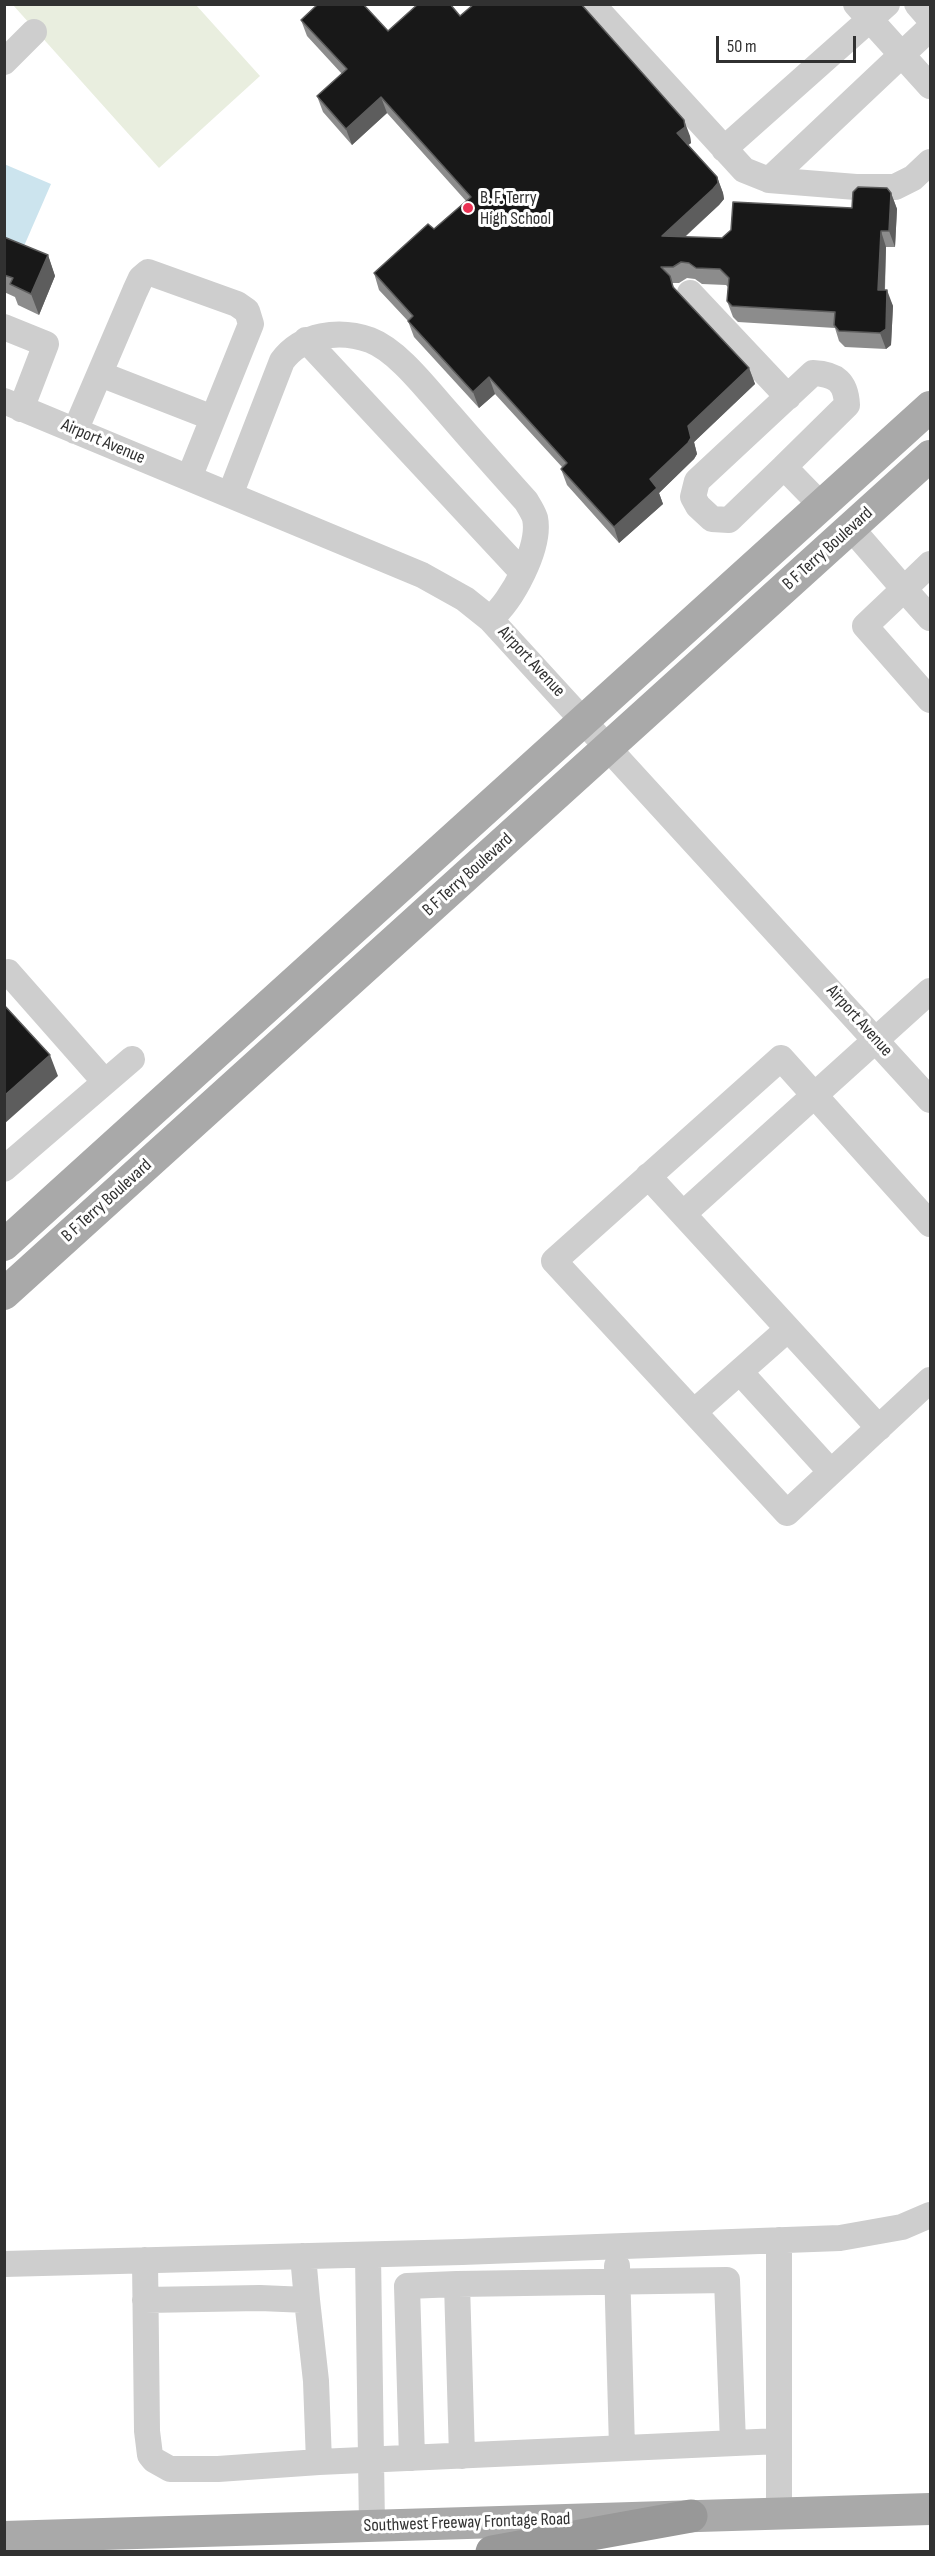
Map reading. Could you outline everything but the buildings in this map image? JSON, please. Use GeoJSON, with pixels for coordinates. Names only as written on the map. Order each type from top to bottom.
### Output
{"type":"FeatureCollection","features":[{"type":"Feature","properties":{"kind":"highway"},"geometry":{"type":"LineString","coordinates":[[492,2552],[691,2516]]}},
{"type":"Feature","properties":{"kind":"main road","name":"B F Terry Boulevard"},"geometry":{"type":"LineString","coordinates":[[4,1245],[930,407]]}},
{"type":"Feature","properties":{"kind":"main road","name":"B F Terry Boulevard"},"geometry":{"type":"LineString","coordinates":[[4,1294],[930,456]]}},
{"type":"Feature","properties":{"kind":"main road","name":"Southwest Freeway Frontage Road"},"geometry":{"type":"LineString","coordinates":[[4,2537],[930,2509]]}},
{"type":"Feature","properties":{"kind":"street"},"geometry":{"type":"LineString","coordinates":[[592,4],[744,170],[768,180],[856,187],[895,187],[913,178],[930,162]]}},
{"type":"Feature","properties":{"kind":"street"},"geometry":{"type":"LineString","coordinates":[[917,4],[930,19]]}},
{"type":"Feature","properties":{"kind":"street"},"geometry":{"type":"LineString","coordinates":[[724,149],[871,9],[903,56],[930,86]]}},
{"type":"Feature","properties":{"kind":"street"},"geometry":{"type":"LineString","coordinates":[[768,180],[903,56],[930,28]]}},
{"type":"Feature","properties":{"kind":"street"},"geometry":{"type":"LineString","coordinates":[[4,62],[34,32]]}},
{"type":"Feature","properties":{"kind":"street"},"geometry":{"type":"LineString","coordinates":[[75,431],[135,291],[141,278],[148,272],[237,304],[248,311],[251,324],[189,478]]}},
{"type":"Feature","properties":{"kind":"street"},"geometry":{"type":"LineString","coordinates":[[690,293],[788,397]]}},
{"type":"Feature","properties":{"kind":"street"},"geometry":{"type":"LineString","coordinates":[[4,327],[46,345],[13,405]]}},
{"type":"Feature","properties":{"kind":"street"},"geometry":{"type":"LineString","coordinates":[[230,495],[282,361],[291,349],[306,340],[328,336],[349,336],[371,341],[406,365],[535,517],[533,546],[522,572],[500,610],[490,619]]}},
{"type":"Feature","properties":{"kind":"street"},"geometry":{"type":"LineString","coordinates":[[306,340],[522,572]]}},
{"type":"Feature","properties":{"kind":"street"},"geometry":{"type":"LineString","coordinates":[[813,373],[827,374],[837,379],[846,391],[847,405],[784,467],[729,520],[712,519],[698,506],[693,497],[698,481],[813,373]]}},
{"type":"Feature","properties":{"kind":"street"},"geometry":{"type":"LineString","coordinates":[[100,374],[213,418]]}},
{"type":"Feature","properties":{"kind":"street","name":"Airport Avenue"},"geometry":{"type":"LineString","coordinates":[[13,405],[422,575],[465,599],[490,619],[584,719],[930,1100]]}},
{"type":"Feature","properties":{"kind":"street"},"geometry":{"type":"LineString","coordinates":[[784,467],[821,506]]}},
{"type":"Feature","properties":{"kind":"street"},"geometry":{"type":"LineString","coordinates":[[851,528],[930,618]]}},
{"type":"Feature","properties":{"kind":"street"},"geometry":{"type":"LineString","coordinates":[[930,564],[865,626],[930,700]]}},
{"type":"Feature","properties":{"kind":"street"},"geometry":{"type":"LineString","coordinates":[[8,972],[105,1082]]}},
{"type":"Feature","properties":{"kind":"street"},"geometry":{"type":"LineString","coordinates":[[683,1214],[930,991]]}},
{"type":"Feature","properties":{"kind":"street"},"geometry":{"type":"LineString","coordinates":[[930,1224],[781,1058],[554,1261],[787,1513],[930,1380]]}},
{"type":"Feature","properties":{"kind":"street"},"geometry":{"type":"LineString","coordinates":[[4,1169],[132,1059]]}},
{"type":"Feature","properties":{"kind":"street"},"geometry":{"type":"LineString","coordinates":[[648,1176],[879,1428]]}},
{"type":"Feature","properties":{"kind":"street"},"geometry":{"type":"LineString","coordinates":[[694,1412],[788,1329]]}},
{"type":"Feature","properties":{"kind":"street"},"geometry":{"type":"LineString","coordinates":[[740,1372],[831,1472]]}},
{"type":"Feature","properties":{"kind":"street"},"geometry":{"type":"LineString","coordinates":[[4,2264],[840,2238],[902,2228],[930,2215]]}},
{"type":"Feature","properties":{"kind":"street"},"geometry":{"type":"LineString","coordinates":[[779,2240],[779,2514]]}},
{"type":"Feature","properties":{"kind":"street"},"geometry":{"type":"LineString","coordinates":[[616,2246],[619,2281],[622,2448]]}},
{"type":"Feature","properties":{"kind":"street"},"geometry":{"type":"LineString","coordinates":[[368,2254],[372,2526]]}},
{"type":"Feature","properties":{"kind":"street"},"geometry":{"type":"LineString","coordinates":[[303,2256],[316,2381],[319,2462]]}},
{"type":"Feature","properties":{"kind":"street"},"geometry":{"type":"LineString","coordinates":[[146,2260],[147,2431],[150,2455],[154,2460],[170,2469],[218,2469],[319,2462],[779,2441]]}},
{"type":"Feature","properties":{"kind":"street"},"geometry":{"type":"LineString","coordinates":[[412,2458],[407,2286],[727,2280],[733,2443]]}},
{"type":"Feature","properties":{"kind":"street"},"geometry":{"type":"LineString","coordinates":[[457,2284],[462,2456]]}},
{"type":"Feature","properties":{"kind":"street"},"geometry":{"type":"LineString","coordinates":[[146,2300],[260,2298],[307,2300]]}},
{"type":"Feature","properties":{"kind":"shaded area"},"geometry":{"type":"Polygon","coordinates":[[[13,5],[196,5],[260,76],[159,168],[13,5]]]}},
{"type":"Feature","properties":{"kind":"water"},"geometry":{"type":"Polygon","coordinates":[[[4,164],[51,184],[24,246],[5,238],[4,164]]]}},
{"type":"Feature","properties":{"kind":"place","name":"B. F. Terry High School"},"geometry":{"type":"Point","coordinates":[468,208]}}]}
